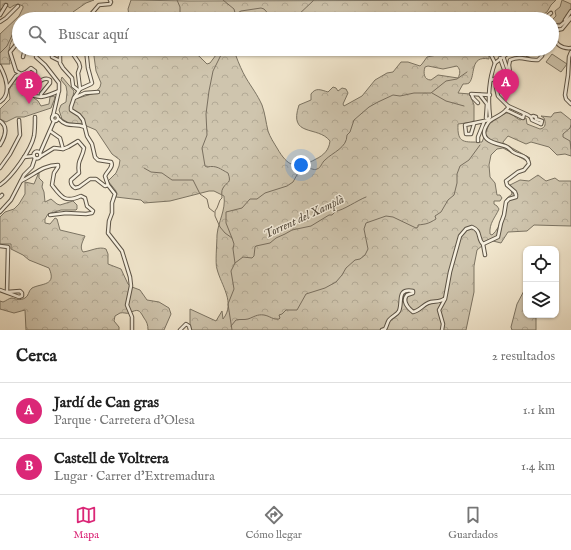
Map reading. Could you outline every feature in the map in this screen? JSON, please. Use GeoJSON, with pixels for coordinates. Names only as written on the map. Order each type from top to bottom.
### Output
{"type":"FeatureCollection","features":[{"type":"Feature","properties":{"kind":"street"},"geometry":{"type":"LineString","coordinates":[[94,12],[100,5],[110,4],[110,1]]}},
{"type":"Feature","properties":{"kind":"street"},"geometry":{"type":"LineString","coordinates":[[0,14],[6,6]]}},
{"type":"Feature","properties":{"kind":"street"},"geometry":{"type":"LineString","coordinates":[[0,22],[18,6]]}},
{"type":"Feature","properties":{"kind":"street"},"geometry":{"type":"LineString","coordinates":[[564,22],[571,10]]}},
{"type":"Feature","properties":{"kind":"street"},"geometry":{"type":"LineString","coordinates":[[559,26],[571,18]]}},
{"type":"Feature","properties":{"kind":"street"},"geometry":{"type":"LineString","coordinates":[[559,30],[562,29],[571,18]]}},
{"type":"Feature","properties":{"kind":"street"},"geometry":{"type":"LineString","coordinates":[[559,46],[563,48],[571,48]]}},
{"type":"Feature","properties":{"kind":"street"},"geometry":{"type":"LineString","coordinates":[[12,48],[10,52],[16,71],[22,74]]}},
{"type":"Feature","properties":{"kind":"street"},"geometry":{"type":"LineString","coordinates":[[571,52],[568,60],[570,75],[564,95],[566,100],[571,104]]}},
{"type":"Feature","properties":{"kind":"street"},"geometry":{"type":"LineString","coordinates":[[23,157],[39,158],[54,121],[53,116],[60,86],[57,78],[52,75],[36,56]]}},
{"type":"Feature","properties":{"kind":"street"},"geometry":{"type":"LineString","coordinates":[[52,56],[60,61]]}},
{"type":"Feature","properties":{"kind":"street"},"geometry":{"type":"LineString","coordinates":[[60,56],[60,61],[63,68],[72,78],[73,86],[79,89],[92,83],[87,56]]}},
{"type":"Feature","properties":{"kind":"street"},"geometry":{"type":"LineString","coordinates":[[74,56],[80,67],[78,73],[79,89],[74,98],[71,110],[80,115],[83,120],[95,157],[98,160],[110,162],[112,164],[105,176],[108,185],[115,194],[112,203],[112,213],[108,221],[108,233],[122,252],[131,280],[127,305],[132,317],[132,330]]}},
{"type":"Feature","properties":{"kind":"street"},"geometry":{"type":"LineString","coordinates":[[492,56],[495,63]]}},
{"type":"Feature","properties":{"kind":"street"},"geometry":{"type":"LineString","coordinates":[[495,89],[498,85],[509,82],[511,78],[510,61],[508,56]]}},
{"type":"Feature","properties":{"kind":"street"},"geometry":{"type":"LineString","coordinates":[[510,61],[520,57],[538,60],[542,56]]}},
{"type":"Feature","properties":{"kind":"street"},"geometry":{"type":"LineString","coordinates":[[502,57],[511,78]]}},
{"type":"Feature","properties":{"kind":"street"},"geometry":{"type":"LineString","coordinates":[[478,141],[478,137],[486,121],[490,117],[491,80],[495,63],[502,57]]}},
{"type":"Feature","properties":{"kind":"street"},"geometry":{"type":"LineString","coordinates":[[491,80],[506,75],[502,57]]}},
{"type":"Feature","properties":{"kind":"street"},"geometry":{"type":"LineString","coordinates":[[0,66],[8,87]]}},
{"type":"Feature","properties":{"kind":"street"},"geometry":{"type":"LineString","coordinates":[[0,102],[5,98],[8,87],[16,76],[31,68],[34,69],[35,75],[30,83],[31,86],[33,87],[43,80],[50,80],[50,83],[41,94],[41,97]]}},
{"type":"Feature","properties":{"kind":"street"},"geometry":{"type":"LineString","coordinates":[[491,80],[499,98],[508,106],[532,120],[533,116],[536,117],[536,119],[542,121],[541,124]]}},
{"type":"Feature","properties":{"kind":"street"},"geometry":{"type":"LineString","coordinates":[[20,86],[32,95],[41,97],[53,94],[59,90]]}},
{"type":"Feature","properties":{"kind":"street"},"geometry":{"type":"LineString","coordinates":[[74,98],[85,93],[98,92]]}},
{"type":"Feature","properties":{"kind":"street"},"geometry":{"type":"LineString","coordinates":[[477,102],[473,98],[472,94],[490,95]]}},
{"type":"Feature","properties":{"kind":"street"},"geometry":{"type":"LineString","coordinates":[[480,95],[487,104],[486,121]]}},
{"type":"Feature","properties":{"kind":"street"},"geometry":{"type":"LineString","coordinates":[[483,244],[488,243],[498,237],[506,202],[509,199],[516,197],[516,192],[508,186],[506,183],[507,180],[519,171],[524,170],[529,163],[522,155],[514,153],[507,147],[499,145],[486,138],[484,133],[488,123],[500,116],[508,106]]}},
{"type":"Feature","properties":{"kind":"street"},"geometry":{"type":"LineString","coordinates":[[506,110],[523,118],[524,114]]}},
{"type":"Feature","properties":{"kind":"street"},"geometry":{"type":"LineString","coordinates":[[53,116],[57,115],[58,119],[68,125],[85,127]]}},
{"type":"Feature","properties":{"kind":"street"},"geometry":{"type":"LineString","coordinates":[[0,185],[10,177],[28,150],[34,136],[35,116]]}},
{"type":"Feature","properties":{"kind":"street"},"geometry":{"type":"LineString","coordinates":[[54,121],[57,121],[58,119]]}},
{"type":"Feature","properties":{"kind":"street"},"geometry":{"type":"LineString","coordinates":[[480,119],[486,121]]}},
{"type":"Feature","properties":{"kind":"street"},"geometry":{"type":"LineString","coordinates":[[0,168],[10,154],[20,135],[19,120]]}},
{"type":"Feature","properties":{"kind":"street"},"geometry":{"type":"LineString","coordinates":[[474,124],[471,134],[466,134],[465,125],[492,120]]}},
{"type":"Feature","properties":{"kind":"street"},"geometry":{"type":"LineString","coordinates":[[0,121],[5,125],[6,129],[0,145]]}},
{"type":"Feature","properties":{"kind":"street"},"geometry":{"type":"LineString","coordinates":[[50,131],[60,138],[63,148]]}},
{"type":"Feature","properties":{"kind":"street"},"geometry":{"type":"LineString","coordinates":[[0,212],[11,200],[24,175],[32,166],[36,152],[40,154],[54,148],[68,147],[76,141],[84,148],[78,161],[79,173],[71,180],[70,183],[75,188],[79,187],[90,179],[96,180],[105,186],[108,185]]}},
{"type":"Feature","properties":{"kind":"street"},"geometry":{"type":"LineString","coordinates":[[22,181],[40,169],[58,165],[54,173],[52,185],[61,197],[67,200],[82,196],[85,198],[87,206],[93,211],[92,213],[86,214],[66,213],[50,215]]}},
{"type":"Feature","properties":{"kind":"street"},"geometry":{"type":"LineString","coordinates":[[442,330],[443,324],[439,310],[444,302],[460,236],[466,229],[472,227],[479,232],[480,242],[483,244],[485,255]]}},
{"type":"Feature","properties":{"kind":"street"},"geometry":{"type":"LineString","coordinates":[[0,246],[8,247],[7,292]]}},
{"type":"Feature","properties":{"kind":"street"},"geometry":{"type":"LineString","coordinates":[[0,290],[19,297],[22,296],[20,291],[7,292]]}},
{"type":"Feature","properties":{"kind":"street"},"geometry":{"type":"LineString","coordinates":[[382,330],[385,329],[388,322],[398,311],[401,294],[403,292],[413,291],[413,293],[406,295],[404,299],[405,303],[413,312],[430,302],[441,301],[445,297]]}},
{"type":"Feature","properties":{"kind":"street"},"geometry":{"type":"LineString","coordinates":[[180,330],[186,324],[189,326],[190,330]]}},
{"type":"Feature","properties":{"kind":"green space"},"geometry":{"type":"Polygon","coordinates":[[[0,0],[94,0],[86,3],[73,12],[21,12],[23,6],[19,5],[10,8],[6,5],[0,10],[0,0]]]}},
{"type":"Feature","properties":{"kind":"green space"},"geometry":{"type":"Polygon","coordinates":[[[131,0],[556,0],[547,12],[128,12],[131,0]]]}},
{"type":"Feature","properties":{"kind":"green space"},"geometry":{"type":"Polygon","coordinates":[[[562,0],[571,4],[571,9],[561,23],[559,23],[559,12],[555,11],[560,7],[562,0]]]}},
{"type":"Feature","properties":{"kind":"green space"},"geometry":{"type":"Polygon","coordinates":[[[12,23],[12,41],[9,55],[10,64],[0,64],[0,34],[12,23]]]}},
{"type":"Feature","properties":{"kind":"green space"},"geometry":{"type":"Polygon","coordinates":[[[94,56],[199,56],[207,64],[210,63],[215,56],[236,56],[262,105],[271,138],[281,154],[289,163],[293,165],[303,165],[326,152],[330,141],[319,133],[301,127],[298,122],[297,115],[299,105],[311,100],[311,94],[315,90],[328,92],[333,87],[338,91],[342,88],[346,89],[348,93],[343,104],[344,106],[362,96],[375,80],[387,73],[393,72],[401,62],[408,62],[420,66],[427,57],[432,56],[489,56],[489,59],[478,60],[474,67],[471,80],[468,83],[463,84],[458,93],[470,94],[474,105],[474,122],[458,124],[460,138],[466,142],[482,142],[490,122],[506,113],[512,114],[520,120],[526,118],[527,124],[540,129],[543,128],[545,123],[544,118],[541,116],[551,117],[554,113],[561,112],[571,120],[571,156],[565,154],[557,155],[549,147],[531,142],[526,144],[508,136],[503,143],[530,158],[525,160],[503,148],[497,149],[491,155],[489,165],[490,177],[495,183],[497,195],[500,195],[502,198],[500,201],[494,201],[494,204],[499,209],[491,224],[490,234],[492,235],[498,228],[506,199],[512,194],[510,185],[520,180],[529,181],[538,175],[546,181],[555,178],[559,181],[571,181],[571,226],[534,225],[527,231],[508,232],[501,243],[489,240],[477,250],[474,266],[474,292],[466,330],[190,330],[190,309],[216,321],[222,311],[223,319],[227,313],[228,300],[216,263],[217,235],[224,206],[224,196],[214,191],[209,191],[170,201],[144,203],[141,200],[116,197],[116,191],[108,181],[116,173],[120,160],[112,154],[96,130],[82,124],[69,123],[62,119],[59,110],[61,105],[66,102],[67,92],[66,86],[61,80],[62,77],[74,91],[73,96],[75,99],[95,93],[100,87],[101,83],[96,71],[94,56]],[[428,66],[425,67],[424,72],[425,76],[429,80],[438,75],[458,78],[460,72],[457,66],[443,69],[428,66]]]}},
{"type":"Feature","properties":{"kind":"green space"},"geometry":{"type":"Polygon","coordinates":[[[550,56],[555,56],[567,64],[561,72],[546,62],[550,56]]]}},
{"type":"Feature","properties":{"kind":"green space"},"geometry":{"type":"Polygon","coordinates":[[[31,73],[32,74],[28,78],[27,83],[32,89],[31,90],[21,85],[18,86],[38,101],[41,106],[49,104],[50,97],[54,96],[55,98],[51,108],[24,117],[16,117],[6,122],[0,119],[0,109],[10,99],[9,90],[15,80],[19,78],[25,79],[31,73]]]}},
{"type":"Feature","properties":{"kind":"green space"},"geometry":{"type":"Polygon","coordinates":[[[39,172],[39,178],[43,182],[42,187],[45,202],[51,199],[60,205],[73,201],[77,205],[76,210],[61,210],[48,214],[45,219],[45,223],[50,224],[55,218],[57,219],[60,230],[85,236],[81,246],[83,252],[98,248],[106,249],[108,254],[108,264],[121,269],[128,284],[140,290],[147,300],[159,302],[169,308],[171,314],[164,330],[148,330],[146,321],[141,313],[136,310],[128,313],[120,313],[115,316],[114,321],[119,327],[119,330],[26,330],[25,310],[14,313],[0,309],[0,301],[3,302],[10,298],[18,300],[23,299],[32,288],[47,283],[51,278],[49,268],[29,260],[11,249],[11,244],[0,244],[0,217],[5,212],[14,209],[19,204],[25,194],[25,182],[34,184],[39,172]]]}},
{"type":"Feature","properties":{"kind":"green space"},"geometry":{"type":"Polygon","coordinates":[[[523,293],[523,318],[536,318],[536,330],[512,330],[511,327],[517,304],[523,293]]]}},
{"type":"Feature","properties":{"kind":"waterway"},"geometry":{"type":"LineString","coordinates":[[177,0],[180,7],[180,12]]}},
{"type":"Feature","properties":{"kind":"waterway"},"geometry":{"type":"LineString","coordinates":[[223,0],[234,9],[235,12]]}},
{"type":"Feature","properties":{"kind":"waterway"},"geometry":{"type":"LineString","coordinates":[[301,12],[314,0]]}},
{"type":"Feature","properties":{"kind":"waterway"},"geometry":{"type":"LineString","coordinates":[[239,12],[261,8],[267,12]]}},
{"type":"Feature","properties":{"kind":"waterway"},"geometry":{"type":"LineString","coordinates":[[0,53],[7,46],[12,35]]}},
{"type":"Feature","properties":{"kind":"waterway"},"geometry":{"type":"LineString","coordinates":[[220,56],[213,71],[206,114],[207,135],[202,148],[205,166],[218,168],[228,173],[229,177],[229,181],[222,189],[222,198],[215,211],[215,216],[220,227],[232,238],[234,244],[233,249],[235,263],[231,271],[234,289],[228,304],[232,330]]}},
{"type":"Feature","properties":{"kind":"waterway"},"geometry":{"type":"LineString","coordinates":[[232,238],[226,223],[226,212],[242,208],[250,199],[257,199],[265,193],[287,186],[293,182],[298,173],[305,167],[314,170],[318,168],[324,161],[342,147],[345,143],[347,135],[350,132],[354,120],[369,107],[393,95],[400,96],[414,93],[431,93],[446,81],[457,79],[467,72]]}},
{"type":"Feature","properties":{"kind":"waterway"},"geometry":{"type":"LineString","coordinates":[[432,93],[446,101],[464,106]]}},
{"type":"Feature","properties":{"kind":"waterway"},"geometry":{"type":"LineString","coordinates":[[571,125],[570,128],[563,134],[563,137],[570,141],[571,149]]}},
{"type":"Feature","properties":{"kind":"waterway"},"geometry":{"type":"LineString","coordinates":[[231,326],[236,320],[248,319],[259,315],[279,319],[279,315],[286,310],[297,310],[306,294],[325,288],[336,282],[346,268],[355,260],[360,259],[365,255],[368,249],[364,229],[366,223],[386,216],[393,217],[416,228],[418,225],[427,224],[436,219],[435,216],[441,212],[448,200],[454,195],[457,183],[457,174],[460,166],[469,160],[480,145]]}},
{"type":"Feature","properties":{"kind":"waterway"},"geometry":{"type":"LineString","coordinates":[[144,168],[151,172],[162,173],[172,180],[193,180],[200,194],[207,199],[209,208],[214,212]]}},
{"type":"Feature","properties":{"kind":"waterway","name":"Torrent del Xamplà"},"geometry":{"type":"LineString","coordinates":[[235,263],[243,257],[252,258],[254,256],[256,246],[270,243],[276,238],[292,230],[311,226],[329,215],[332,215],[336,211],[366,197]]}},
{"type":"Feature","properties":{"kind":"place","name":"Jardí de Can gras"},"geometry":{"type":"Point","coordinates":[506,102]}},
{"type":"Feature","properties":{"kind":"place","name":"Castell de Voltrera"},"geometry":{"type":"Point","coordinates":[29,104]}}]}
